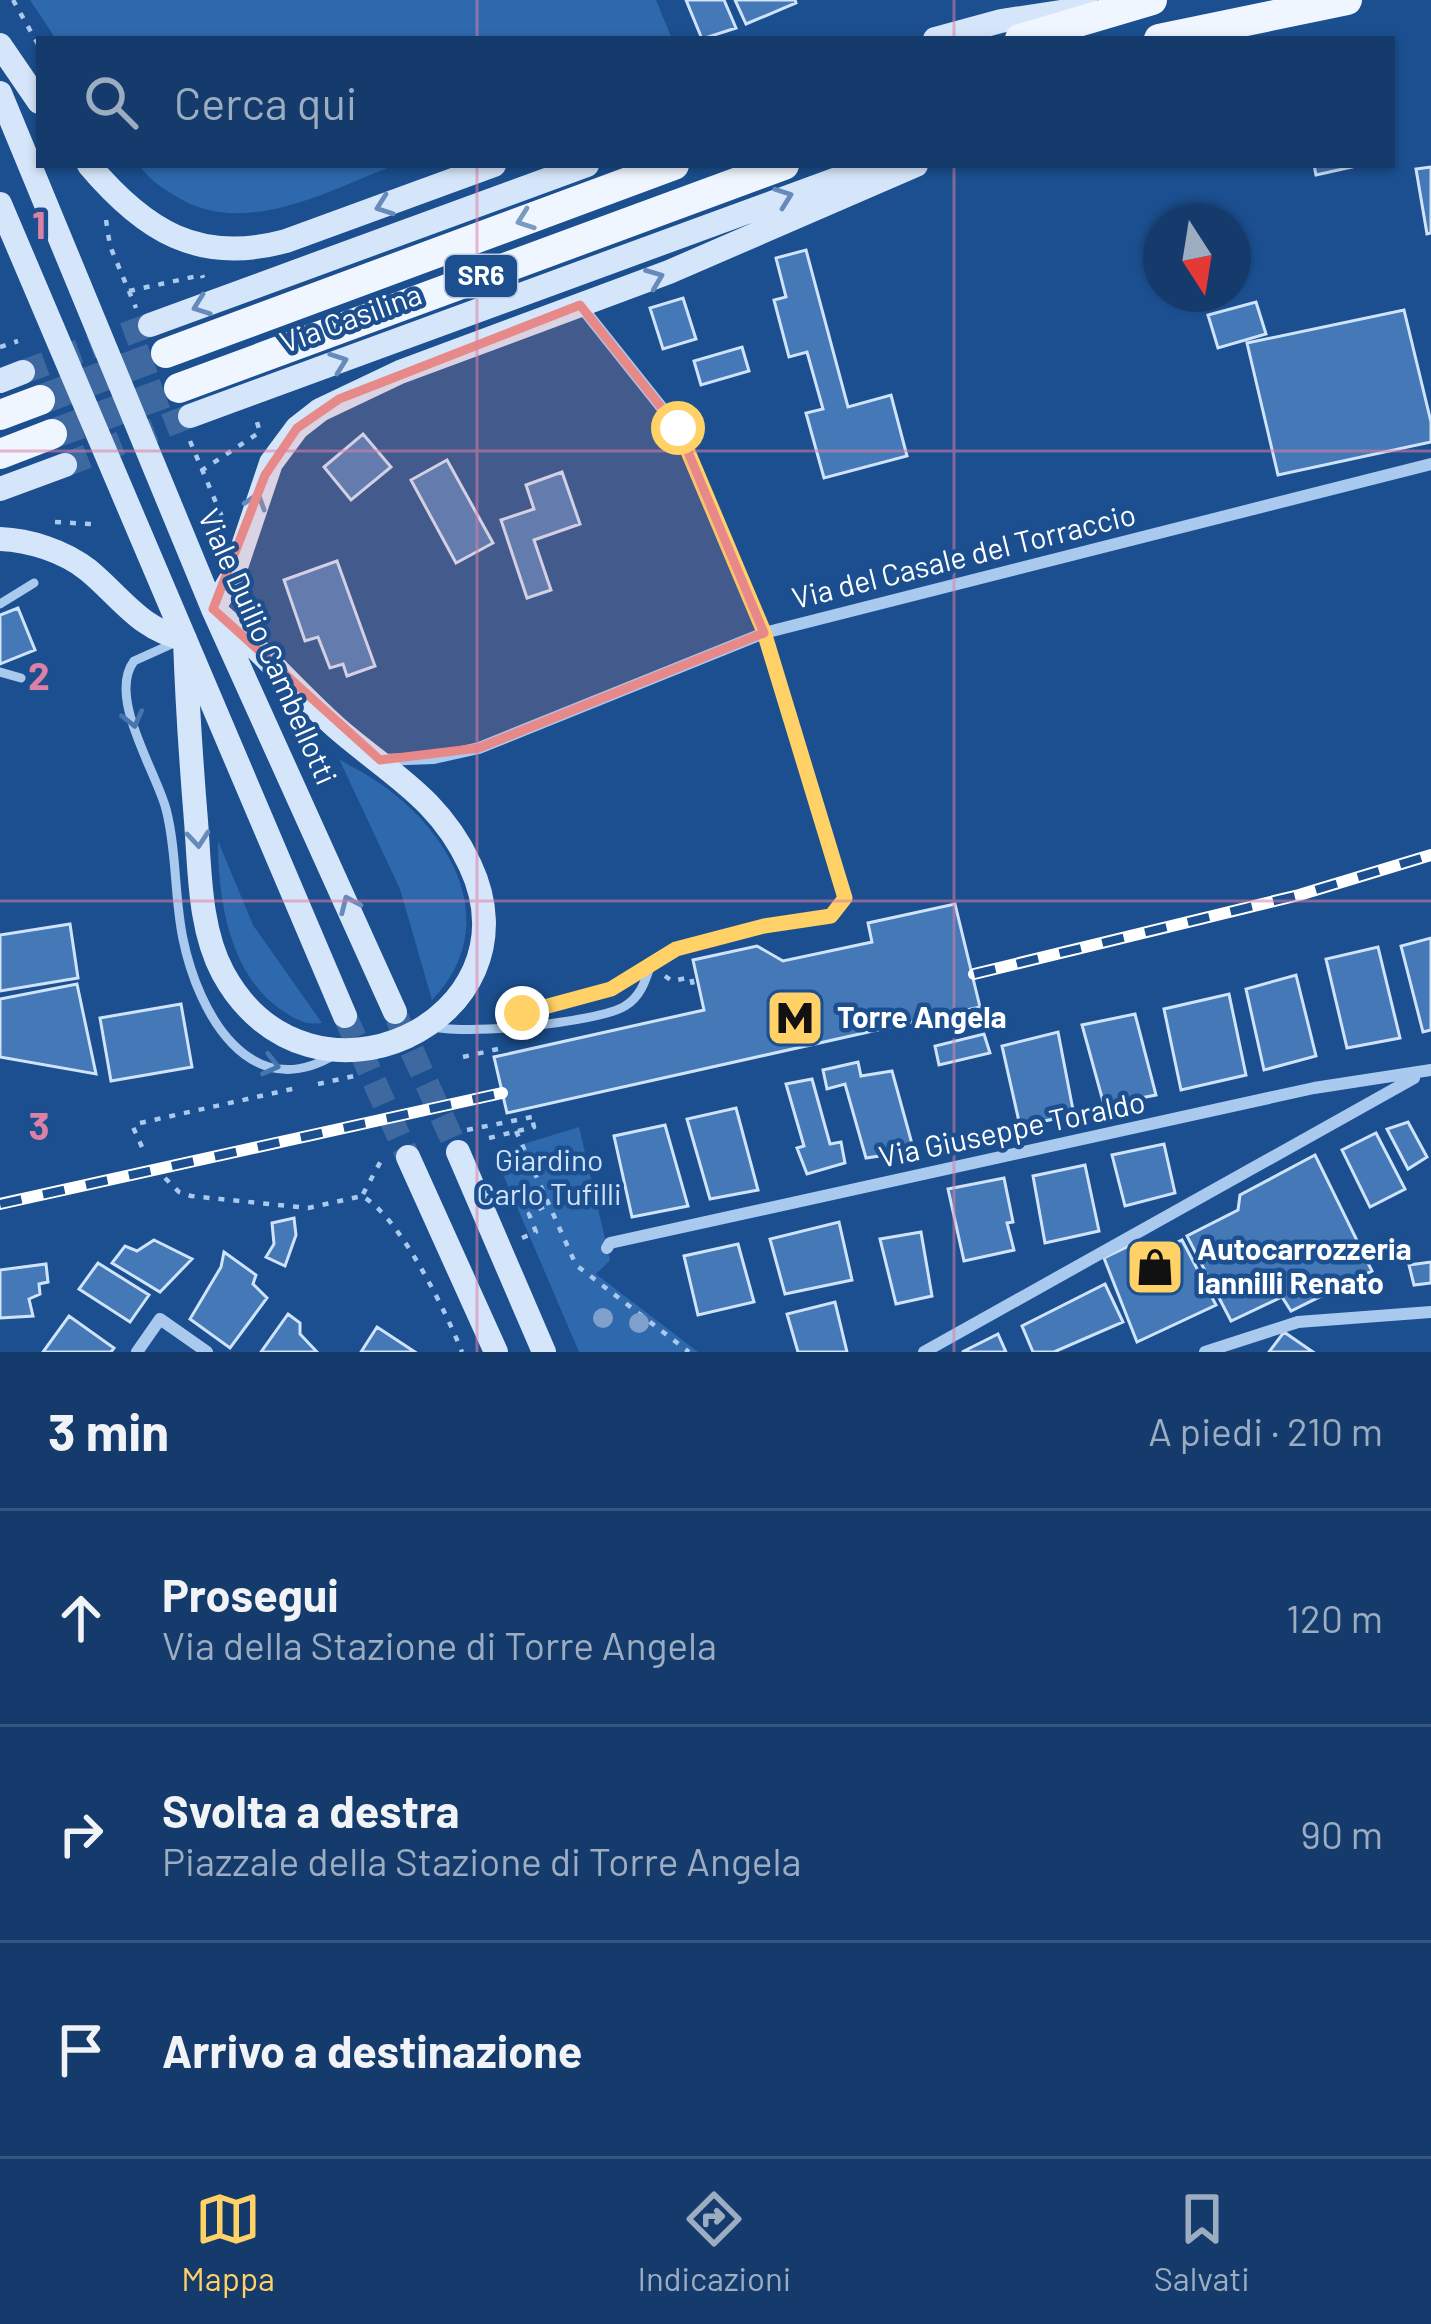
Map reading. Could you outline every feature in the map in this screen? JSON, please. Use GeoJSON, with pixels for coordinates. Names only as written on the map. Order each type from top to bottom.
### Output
{"type":"FeatureCollection","features":[{"type":"Feature","properties":{"kind":"main road"},"geometry":{"type":"LineString","coordinates":[[945,36],[1000,21],[1151,0]]}},
{"type":"Feature","properties":{"kind":"main road"},"geometry":{"type":"LineString","coordinates":[[1030,36],[1151,0]]}},
{"type":"Feature","properties":{"kind":"main road"},"geometry":{"type":"LineString","coordinates":[[1173,36],[1347,0]]}},
{"type":"Feature","properties":{"kind":"main road"},"geometry":{"type":"LineString","coordinates":[[1220,36],[1275,14]]}},
{"type":"Feature","properties":{"kind":"main road"},"geometry":{"type":"LineString","coordinates":[[0,45],[36,98]]}},
{"type":"Feature","properties":{"kind":"main road","name":"Viale Duilio Cambellotti"},"geometry":{"type":"LineString","coordinates":[[0,93],[213,609],[395,1012]]}},
{"type":"Feature","properties":{"kind":"main road"},"geometry":{"type":"LineString","coordinates":[[92,168],[124,206],[161,232],[206,247],[251,248],[286,242],[486,168]]}},
{"type":"Feature","properties":{"kind":"main road","name":"Via Casilina"},"geometry":{"type":"LineString","coordinates":[[150,325],[578,168]]}},
{"type":"Feature","properties":{"kind":"main road","name":"Via Casilina"},"geometry":{"type":"LineString","coordinates":[[166,353],[666,168]]}},
{"type":"Feature","properties":{"kind":"main road","name":"Via Casilina"},"geometry":{"type":"LineString","coordinates":[[186,414],[777,168]]}},
{"type":"Feature","properties":{"kind":"main road","name":"Via Casilina"},"geometry":{"type":"LineString","coordinates":[[186,414],[867,168]]}},
{"type":"Feature","properties":{"kind":"main road"},"geometry":{"type":"LineString","coordinates":[[185,639],[200,874],[217,959],[238,995],[262,1020],[304,1043],[349,1059],[391,1046],[429,1026],[461,989],[475,964],[482,918],[478,885],[465,854],[439,815],[380,760],[340,731],[248,637],[213,609],[233,576],[271,463],[308,419],[371,383],[749,239],[909,168]]}},
{"type":"Feature","properties":{"kind":"main road"},"geometry":{"type":"LineString","coordinates":[[0,204],[345,1016]]}},
{"type":"Feature","properties":{"kind":"main road"},"geometry":{"type":"LineString","coordinates":[[0,415],[40,400]]}},
{"type":"Feature","properties":{"kind":"main road"},"geometry":{"type":"LineString","coordinates":[[0,454],[52,434]]}},
{"type":"Feature","properties":{"kind":"main road"},"geometry":{"type":"LineString","coordinates":[[0,489],[65,465]]}},
{"type":"Feature","properties":{"kind":"main road"},"geometry":{"type":"LineString","coordinates":[[0,539],[75,561],[144,625],[185,639]]}},
{"type":"Feature","properties":{"kind":"main road"},"geometry":{"type":"LineString","coordinates":[[460,1142],[544,1352]]}},
{"type":"Feature","properties":{"kind":"main road"},"geometry":{"type":"LineString","coordinates":[[396,1155],[496,1352]]}},
{"type":"Feature","properties":{"kind":"street"},"geometry":{"type":"LineString","coordinates":[[580,305],[678,428],[764,632]]}},
{"type":"Feature","properties":{"kind":"street","name":"Via del Casale del Torraccio"},"geometry":{"type":"LineString","coordinates":[[380,760],[425,760],[479,748],[764,632],[1431,464]]}},
{"type":"Feature","properties":{"kind":"street"},"geometry":{"type":"LineString","coordinates":[[924,1352],[1426,1072]]}},
{"type":"Feature","properties":{"kind":"street","name":"Via Giuseppe Toraldo"},"geometry":{"type":"LineString","coordinates":[[607,1248],[610,1243],[1314,1088],[1426,1072]]}},
{"type":"Feature","properties":{"kind":"street"},"geometry":{"type":"LineString","coordinates":[[1205,1352],[1298,1322],[1431,1312]]}},
{"type":"Feature","properties":{"kind":"street"},"geometry":{"type":"LineString","coordinates":[[137,1352],[160,1318],[207,1352]]}},
{"type":"Feature","properties":{"kind":"lane"},"geometry":{"type":"LineString","coordinates":[[0,604],[34,583]]}},
{"type":"Feature","properties":{"kind":"lane"},"geometry":{"type":"LineString","coordinates":[[501,1026],[522,1013],[605,992],[676,949],[764,926],[831,916],[845,898],[764,632]]}},
{"type":"Feature","properties":{"kind":"lane"},"geometry":{"type":"LineString","coordinates":[[185,639],[134,661],[125,681],[134,727],[166,809],[183,941],[199,989],[224,1035],[260,1065],[292,1070],[349,1059]]}},
{"type":"Feature","properties":{"kind":"lane"},"geometry":{"type":"LineString","coordinates":[[0,672],[21,678]]}},
{"type":"Feature","properties":{"kind":"lane"},"geometry":{"type":"LineString","coordinates":[[429,1026],[458,1030],[542,1026],[621,1008],[637,996],[650,967]]}},
{"type":"Feature","properties":{"kind":"path"},"geometry":{"type":"LineString","coordinates":[[13,0],[36,41]]}},
{"type":"Feature","properties":{"kind":"path"},"geometry":{"type":"LineString","coordinates":[[106,220],[110,246]]}},
{"type":"Feature","properties":{"kind":"path"},"geometry":{"type":"LineString","coordinates":[[129,291],[202,275],[206,285]]}},
{"type":"Feature","properties":{"kind":"path"},"geometry":{"type":"LineString","coordinates":[[0,347],[18,341]]}},
{"type":"Feature","properties":{"kind":"path"},"geometry":{"type":"LineString","coordinates":[[186,414],[201,471],[221,520],[236,528]]}},
{"type":"Feature","properties":{"kind":"path"},"geometry":{"type":"LineString","coordinates":[[201,471],[260,432],[255,418]]}},
{"type":"Feature","properties":{"kind":"path"},"geometry":{"type":"LineString","coordinates":[[665,976],[672,981],[691,977],[694,990]]}},
{"type":"Feature","properties":{"kind":"path"},"geometry":{"type":"LineString","coordinates":[[463,1057],[507,1047]]}},
{"type":"Feature","properties":{"kind":"path"},"geometry":{"type":"LineString","coordinates":[[142,1147],[133,1134],[133,1127],[140,1123],[358,1075],[349,1059]]}},
{"type":"Feature","properties":{"kind":"path"},"geometry":{"type":"LineString","coordinates":[[460,1142],[532,1117],[534,1127],[490,1138]]}},
{"type":"Feature","properties":{"kind":"path"},"geometry":{"type":"LineString","coordinates":[[164,1178],[191,1196],[308,1208],[362,1196],[396,1155]]}},
{"type":"Feature","properties":{"kind":"path"},"geometry":{"type":"LineString","coordinates":[[362,1196],[377,1204],[400,1230],[462,1352]]}},
{"type":"Feature","properties":{"kind":"path"},"geometry":{"type":"LineString","coordinates":[[522,1238],[536,1232],[529,1214],[549,1204]]}},
{"type":"Feature","properties":{"kind":"highlighted area"},"geometry":{"type":"Polygon","coordinates":[[[580,305],[678,428],[764,633],[479,748],[380,760],[213,609],[265,475],[297,428],[339,399],[580,305]]]}},
{"type":"Feature","properties":{"kind":"green space"},"geometry":{"type":"Polygon","coordinates":[[[30,0],[656,0],[671,36],[54,36],[30,0]]]}},
{"type":"Feature","properties":{"kind":"green space"},"geometry":{"type":"Polygon","coordinates":[[[142,168],[388,168],[313,198],[256,212],[200,208],[155,182],[142,168]]]}},
{"type":"Feature","properties":{"kind":"green space"},"geometry":{"type":"Polygon","coordinates":[[[339,759],[381,784],[417,815],[437,839],[463,891],[463,946],[452,974],[432,1000],[400,889],[339,759]]]}},
{"type":"Feature","properties":{"kind":"green space"},"geometry":{"type":"Polygon","coordinates":[[[218,841],[253,925],[322,1023],[286,1013],[267,998],[240,959],[225,913],[218,841]]]}},
{"type":"Feature","properties":{"kind":"green space","name":"Giardino Carlo Tufilli"},"geometry":{"type":"Polygon","coordinates":[[[579,1127],[610,1260],[596,1274],[698,1352],[579,1352],[494,1153],[579,1127]]]}},
{"type":"Feature","properties":{"kind":"building"},"geometry":{"type":"Polygon","coordinates":[[[686,0],[724,0],[736,28],[701,36],[686,0]]]}},
{"type":"Feature","properties":{"kind":"building"},"geometry":{"type":"Polygon","coordinates":[[[735,0],[795,0],[796,3],[746,24],[735,0]]]}},
{"type":"Feature","properties":{"kind":"building"},"geometry":{"type":"Polygon","coordinates":[[[1431,167],[1431,233],[1427,234],[1416,169],[1431,167]]]}},
{"type":"Feature","properties":{"kind":"building"},"geometry":{"type":"Polygon","coordinates":[[[1315,168],[1348,168],[1316,175],[1315,168]]]}},
{"type":"Feature","properties":{"kind":"building"},"geometry":{"type":"Polygon","coordinates":[[[806,250],[848,407],[891,395],[907,456],[824,478],[806,413],[823,409],[807,352],[789,357],[774,300],[786,297],[776,258],[806,250]]]}},
{"type":"Feature","properties":{"kind":"building"},"geometry":{"type":"Polygon","coordinates":[[[683,298],[696,339],[663,349],[650,308],[683,298]]]}},
{"type":"Feature","properties":{"kind":"building"},"geometry":{"type":"Polygon","coordinates":[[[1256,302],[1266,334],[1218,348],[1208,315],[1251,312],[1251,303],[1256,302]]]}},
{"type":"Feature","properties":{"kind":"building"},"geometry":{"type":"Polygon","coordinates":[[[1404,310],[1431,422],[1431,442],[1278,475],[1247,343],[1404,310]]]}},
{"type":"Feature","properties":{"kind":"building"},"geometry":{"type":"Polygon","coordinates":[[[742,347],[749,371],[701,385],[694,361],[742,347]]]}},
{"type":"Feature","properties":{"kind":"building"},"geometry":{"type":"Polygon","coordinates":[[[363,434],[391,467],[351,500],[324,467],[363,434]]]}},
{"type":"Feature","properties":{"kind":"building"},"geometry":{"type":"Polygon","coordinates":[[[447,460],[493,543],[456,563],[411,480],[447,460]]]}},
{"type":"Feature","properties":{"kind":"building"},"geometry":{"type":"Polygon","coordinates":[[[562,472],[580,524],[534,540],[551,590],[527,598],[501,520],[534,509],[526,485],[562,472]]]}},
{"type":"Feature","properties":{"kind":"building"},"geometry":{"type":"Polygon","coordinates":[[[337,561],[375,666],[347,676],[343,664],[330,668],[318,637],[305,641],[284,580],[337,561]]]}},
{"type":"Feature","properties":{"kind":"building"},"geometry":{"type":"Polygon","coordinates":[[[18,608],[35,650],[0,664],[0,615],[18,608]]]}},
{"type":"Feature","properties":{"kind":"building","name":"Torre Angela"},"geometry":{"type":"Polygon","coordinates":[[[955,904],[980,1007],[507,1113],[494,1057],[704,1010],[693,960],[757,946],[783,961],[872,942],[868,923],[955,904]]]}},
{"type":"Feature","properties":{"kind":"building"},"geometry":{"type":"Polygon","coordinates":[[[70,924],[78,978],[0,991],[0,935],[70,924]]]}},
{"type":"Feature","properties":{"kind":"building"},"geometry":{"type":"Polygon","coordinates":[[[1431,938],[1431,1030],[1423,1032],[1401,946],[1431,938]]]}},
{"type":"Feature","properties":{"kind":"building"},"geometry":{"type":"Polygon","coordinates":[[[1378,947],[1400,1038],[1347,1048],[1326,959],[1378,947]]]}},
{"type":"Feature","properties":{"kind":"building"},"geometry":{"type":"Polygon","coordinates":[[[1296,975],[1316,1056],[1264,1070],[1246,989],[1296,975]]]}},
{"type":"Feature","properties":{"kind":"building"},"geometry":{"type":"Polygon","coordinates":[[[77,984],[96,1074],[0,1057],[0,999],[77,984]]]}},
{"type":"Feature","properties":{"kind":"building"},"geometry":{"type":"Polygon","coordinates":[[[1229,994],[1246,1075],[1181,1090],[1164,1009],[1229,994]]]}},
{"type":"Feature","properties":{"kind":"building"},"geometry":{"type":"Polygon","coordinates":[[[181,1004],[192,1067],[111,1081],[100,1018],[181,1004]]]}},
{"type":"Feature","properties":{"kind":"building"},"geometry":{"type":"Polygon","coordinates":[[[1135,1014],[1156,1095],[1104,1105],[1082,1025],[1135,1014]]]}},
{"type":"Feature","properties":{"kind":"building"},"geometry":{"type":"Polygon","coordinates":[[[1058,1032],[1074,1115],[1020,1126],[1002,1046],[1058,1032]]]}},
{"type":"Feature","properties":{"kind":"building"},"geometry":{"type":"Polygon","coordinates":[[[984,1034],[990,1053],[939,1065],[935,1046],[984,1034]]]}},
{"type":"Feature","properties":{"kind":"building"},"geometry":{"type":"Polygon","coordinates":[[[858,1062],[861,1076],[892,1071],[914,1151],[866,1158],[845,1084],[827,1089],[823,1070],[858,1062]]]}},
{"type":"Feature","properties":{"kind":"building"},"geometry":{"type":"Polygon","coordinates":[[[812,1079],[830,1144],[841,1142],[845,1163],[807,1174],[797,1148],[804,1146],[786,1084],[812,1079]]]}},
{"type":"Feature","properties":{"kind":"building"},"geometry":{"type":"Polygon","coordinates":[[[736,1108],[758,1190],[710,1199],[687,1119],[736,1108]]]}},
{"type":"Feature","properties":{"kind":"building"},"geometry":{"type":"Polygon","coordinates":[[[1408,1122],[1427,1157],[1408,1169],[1387,1129],[1408,1122]]]}},
{"type":"Feature","properties":{"kind":"building"},"geometry":{"type":"Polygon","coordinates":[[[665,1125],[688,1206],[632,1217],[614,1136],[665,1125]]]}},
{"type":"Feature","properties":{"kind":"building"},"geometry":{"type":"Polygon","coordinates":[[[1376,1133],[1405,1189],[1370,1207],[1342,1150],[1376,1133]]]}},
{"type":"Feature","properties":{"kind":"building"},"geometry":{"type":"Polygon","coordinates":[[[1164,1144],[1175,1193],[1125,1206],[1112,1155],[1164,1144]]]}},
{"type":"Feature","properties":{"kind":"building"},"geometry":{"type":"Polygon","coordinates":[[[1315,1155],[1372,1271],[1291,1311],[1282,1297],[1231,1321],[1187,1236],[1238,1210],[1240,1195],[1315,1155]]]}},
{"type":"Feature","properties":{"kind":"building"},"geometry":{"type":"Polygon","coordinates":[[[1085,1165],[1099,1231],[1045,1243],[1033,1176],[1085,1165]]]}},
{"type":"Feature","properties":{"kind":"building"},"geometry":{"type":"Polygon","coordinates":[[[1004,1178],[1014,1250],[964,1261],[948,1189],[1004,1178]]]}},
{"type":"Feature","properties":{"kind":"building"},"geometry":{"type":"Polygon","coordinates":[[[294,1218],[296,1235],[285,1266],[266,1257],[274,1244],[272,1223],[294,1218]]]}},
{"type":"Feature","properties":{"kind":"building"},"geometry":{"type":"Polygon","coordinates":[[[839,1222],[852,1280],[785,1294],[770,1239],[839,1222]]]}},
{"type":"Feature","properties":{"kind":"building"},"geometry":{"type":"Polygon","coordinates":[[[921,1232],[932,1296],[896,1304],[880,1239],[921,1232]]]}},
{"type":"Feature","properties":{"kind":"building"},"geometry":{"type":"Polygon","coordinates":[[[154,1240],[192,1259],[160,1292],[112,1263],[125,1246],[137,1251],[154,1240]]]}},
{"type":"Feature","properties":{"kind":"building"},"geometry":{"type":"Polygon","coordinates":[[[1182,1240],[1216,1305],[1137,1342],[1104,1258],[1133,1244],[1142,1259],[1182,1240]]]}},
{"type":"Feature","properties":{"kind":"building"},"geometry":{"type":"Polygon","coordinates":[[[738,1244],[754,1302],[698,1315],[684,1256],[738,1244]]]}},
{"type":"Feature","properties":{"kind":"building"},"geometry":{"type":"Polygon","coordinates":[[[224,1252],[256,1275],[253,1284],[267,1298],[230,1348],[190,1319],[221,1267],[224,1252]]]}},
{"type":"Feature","properties":{"kind":"building"},"geometry":{"type":"Polygon","coordinates":[[[1431,1262],[1431,1283],[1414,1285],[1409,1265],[1431,1262]]]}},
{"type":"Feature","properties":{"kind":"building"},"geometry":{"type":"Polygon","coordinates":[[[98,1263],[149,1295],[130,1322],[79,1289],[98,1263]]]}},
{"type":"Feature","properties":{"kind":"building"},"geometry":{"type":"Polygon","coordinates":[[[46,1264],[48,1282],[39,1284],[40,1294],[29,1299],[33,1316],[0,1318],[0,1270],[46,1264]]]}},
{"type":"Feature","properties":{"kind":"building"},"geometry":{"type":"Polygon","coordinates":[[[1105,1284],[1123,1322],[1054,1352],[1033,1352],[1022,1326],[1105,1284]]]}},
{"type":"Feature","properties":{"kind":"building"},"geometry":{"type":"Polygon","coordinates":[[[835,1302],[847,1352],[798,1352],[787,1314],[835,1302]]]}},
{"type":"Feature","properties":{"kind":"building"},"geometry":{"type":"Polygon","coordinates":[[[288,1314],[300,1323],[300,1334],[317,1352],[261,1352],[288,1314]]]}},
{"type":"Feature","properties":{"kind":"building"},"geometry":{"type":"Polygon","coordinates":[[[69,1316],[114,1348],[111,1352],[43,1352],[69,1316]]]}},
{"type":"Feature","properties":{"kind":"building"},"geometry":{"type":"Polygon","coordinates":[[[377,1327],[415,1352],[361,1352],[377,1327]]]}},
{"type":"Feature","properties":{"kind":"building"},"geometry":{"type":"Polygon","coordinates":[[[1284,1332],[1313,1352],[1269,1352],[1284,1332]]]}},
{"type":"Feature","properties":{"kind":"building"},"geometry":{"type":"Polygon","coordinates":[[[998,1334],[1006,1352],[962,1352],[998,1334]]]}},
{"type":"Feature","properties":{"kind":"tunnel"},"geometry":{"type":"LineString","coordinates":[[23,372],[150,325]]}},
{"type":"Feature","properties":{"kind":"tunnel"},"geometry":{"type":"LineString","coordinates":[[40,400],[166,353]]}},
{"type":"Feature","properties":{"kind":"tunnel"},"geometry":{"type":"LineString","coordinates":[[52,434],[179,388]]}},
{"type":"Feature","properties":{"kind":"tunnel"},"geometry":{"type":"LineString","coordinates":[[65,465],[190,416]]}},
{"type":"Feature","properties":{"kind":"tunnel"},"geometry":{"type":"LineString","coordinates":[[345,1016],[408,1157]]}},
{"type":"Feature","properties":{"kind":"tunnel"},"geometry":{"type":"LineString","coordinates":[[397,1018],[458,1152]]}},
{"type":"Feature","properties":{"kind":"railway"},"geometry":{"type":"LineString","coordinates":[[974,974],[1299,895],[1431,855]]}},
{"type":"Feature","properties":{"kind":"railway"},"geometry":{"type":"LineString","coordinates":[[0,1204],[502,1093]]}},
{"type":"Feature","properties":{"kind":"place","name":"Torre Angela"},"geometry":{"type":"Point","coordinates":[795,1018]}},
{"type":"Feature","properties":{"kind":"place","name":"Autocarrozzeria Iannilli Renato"},"geometry":{"type":"Point","coordinates":[1155,1267]}},
{"type":"Feature","properties":{"kind":"route"},"geometry":{"type":"LineString","coordinates":[[522,1013],[611,989],[676,949],[764,926],[831,916],[845,898],[764,632],[678,428]]}}]}
